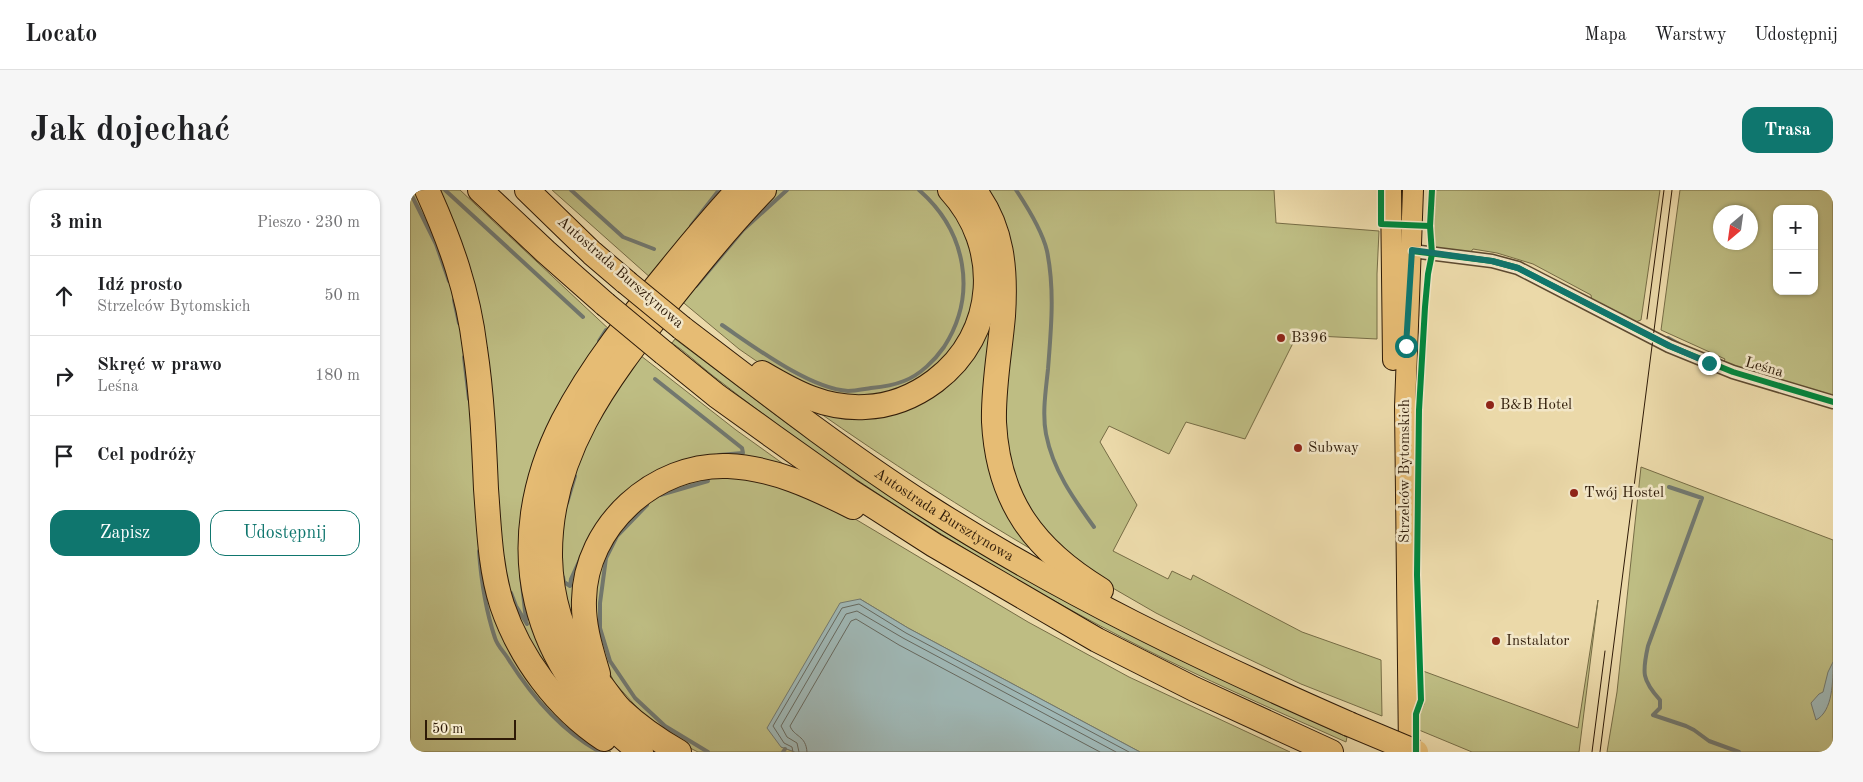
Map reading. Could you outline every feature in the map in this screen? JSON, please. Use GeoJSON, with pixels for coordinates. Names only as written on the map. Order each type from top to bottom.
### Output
{"type":"FeatureCollection","features":[{"type":"Feature","properties":{"kind":"highway"},"geometry":{"type":"LineString","coordinates":[[427,190],[450,242],[469,313],[479,382],[492,552],[502,605],[518,641],[540,677],[580,720],[597,734],[626,752]]}},
{"type":"Feature","properties":{"kind":"highway","name":"Autostrada Bursztynowa"},"geometry":{"type":"LineString","coordinates":[[480,190],[546,252],[664,353],[718,396],[850,491],[934,545],[1097,640],[1194,689],[1331,752]]}},
{"type":"Feature","properties":{"kind":"highway","name":"Autostrada Bursztynowa"},"geometry":{"type":"LineString","coordinates":[[527,190],[592,252],[682,328],[823,436],[924,505],[1025,566],[1116,615],[1349,724],[1416,752]]}},
{"type":"Feature","properties":{"kind":"highway"},"geometry":{"type":"LineString","coordinates":[[641,752],[608,725],[581,696],[551,646],[539,612],[532,570],[531,550],[535,506],[541,478],[552,447],[577,397],[595,368],[658,283],[738,190]]}},
{"type":"Feature","properties":{"kind":"highway"},"geometry":{"type":"LineString","coordinates":[[679,752],[654,736],[620,709],[585,668],[571,646],[554,599],[550,575],[550,532],[553,510],[569,454],[592,408],[625,357],[721,239],[764,190]]}},
{"type":"Feature","properties":{"kind":"highway"},"geometry":{"type":"LineString","coordinates":[[682,328],[799,394],[832,405],[866,407],[910,397],[946,373],[961,356],[980,319],[985,302],[986,268],[983,251],[975,227],[961,202],[950,190]]}},
{"type":"Feature","properties":{"kind":"highway"},"geometry":{"type":"LineString","coordinates":[[974,190],[988,212],[997,232],[1003,257],[1004,304],[994,422],[998,456],[1009,493],[1028,526],[1050,553],[1073,573],[1144,616],[1178,645]]}},
{"type":"Feature","properties":{"kind":"highway"},"geometry":{"type":"LineString","coordinates":[[601,685],[584,620],[584,599],[590,564],[601,539],[621,512],[638,496],[663,480],[690,470],[726,466],[761,470],[777,474],[826,494],[934,545]]}},
{"type":"Feature","properties":{"kind":"main road","name":"Strzelców Bytomskich"},"geometry":{"type":"LineString","coordinates":[[1391,190],[1393,346],[1392,539],[1396,752]]}},
{"type":"Feature","properties":{"kind":"main road","name":"Strzelców Bytomskich"},"geometry":{"type":"LineString","coordinates":[[1409,752],[1405,417],[1406,346],[1414,190]]}},
{"type":"Feature","properties":{"kind":"street","name":"Leśna"},"geometry":{"type":"LineString","coordinates":[[1412,250],[1492,261],[1518,268],[1670,346],[1733,372],[1833,402]]}},
{"type":"Feature","properties":{"kind":"shaded area"},"geometry":{"type":"Polygon","coordinates":[[[410,190],[419,190],[463,318],[490,587],[599,745],[611,752],[410,752],[410,190]]]}},
{"type":"Feature","properties":{"kind":"shaded area"},"geometry":{"type":"Polygon","coordinates":[[[433,190],[460,190],[612,332],[542,453],[571,704],[512,615],[490,479],[433,190]]]}},
{"type":"Feature","properties":{"kind":"shaded area"},"geometry":{"type":"Polygon","coordinates":[[[552,190],[727,190],[652,279],[552,190]]]}},
{"type":"Feature","properties":{"kind":"shaded area"},"geometry":{"type":"Polygon","coordinates":[[[775,190],[937,190],[945,197],[968,233],[977,292],[964,337],[938,368],[898,392],[846,399],[778,376],[739,349],[679,299],[775,190]]]}},
{"type":"Feature","properties":{"kind":"shaded area"},"geometry":{"type":"Polygon","coordinates":[[[983,190],[1274,190],[1276,223],[1379,231],[1377,339],[1297,335],[1245,439],[1186,422],[1169,454],[1109,426],[1100,442],[1137,505],[1113,551],[1168,579],[1172,571],[1191,580],[1193,575],[1302,632],[1381,660],[1382,716],[1301,684],[1217,644],[1156,613],[1085,572],[1028,511],[1006,457],[983,190]]]}},
{"type":"Feature","properties":{"kind":"shaded area"},"geometry":{"type":"Polygon","coordinates":[[[1435,190],[1660,190],[1641,320],[1633,323],[1592,302],[1591,295],[1533,264],[1497,253],[1473,249],[1470,253],[1437,249],[1433,242],[1435,190]]]}},
{"type":"Feature","properties":{"kind":"shaded area"},"geometry":{"type":"Polygon","coordinates":[[[1680,190],[1833,190],[1833,396],[1780,383],[1781,378],[1773,376],[1772,381],[1722,365],[1725,359],[1661,330],[1680,190]]]}},
{"type":"Feature","properties":{"kind":"shaded area"},"geometry":{"type":"Polygon","coordinates":[[[994,251],[988,397],[1041,555],[926,484],[814,409],[945,382],[994,251]]]}},
{"type":"Feature","properties":{"kind":"shaded area"},"geometry":{"type":"Polygon","coordinates":[[[675,339],[828,453],[1007,567],[1088,613],[1174,657],[1347,737],[1346,742],[1234,692],[1122,637],[1034,590],[949,539],[864,485],[795,437],[672,343],[675,339]]]}},
{"type":"Feature","properties":{"kind":"shaded area"},"geometry":{"type":"Polygon","coordinates":[[[636,352],[736,430],[796,473],[732,460],[607,520],[578,644],[556,555],[573,460],[636,352]]]}},
{"type":"Feature","properties":{"kind":"shaded area"},"geometry":{"type":"Polygon","coordinates":[[[1641,467],[1833,540],[1833,752],[1607,752],[1617,692],[1641,467]]]}},
{"type":"Feature","properties":{"kind":"shaded area"},"geometry":{"type":"Polygon","coordinates":[[[747,475],[830,504],[1028,622],[1129,677],[1290,752],[1140,752],[908,628],[860,599],[781,747],[795,752],[698,752],[692,749],[642,713],[614,682],[597,645],[590,608],[606,544],[645,499],[691,478],[747,475]]]}},
{"type":"Feature","properties":{"kind":"shaded area"},"geometry":{"type":"Polygon","coordinates":[[[1598,600],[1579,752],[1472,752],[1419,730],[1419,716],[1424,704],[1423,671],[1578,728],[1598,600]]]}},
{"type":"Feature","properties":{"kind":"water"},"geometry":{"type":"Polygon","coordinates":[[[860,599],[908,628],[1140,752],[795,752],[781,747],[767,728],[840,603],[860,599]]]}},
{"type":"Feature","properties":{"kind":"water"},"geometry":{"type":"Polygon","coordinates":[[[1833,662],[1829,703],[1822,716],[1816,720],[1811,703],[1823,692],[1828,672],[1833,662]]]}},
{"type":"Feature","properties":{"kind":"waterway"},"geometry":{"type":"LineString","coordinates":[[445,190],[583,317]]}},
{"type":"Feature","properties":{"kind":"waterway"},"geometry":{"type":"LineString","coordinates":[[571,190],[623,237],[654,249]]}},
{"type":"Feature","properties":{"kind":"waterway"},"geometry":{"type":"LineString","coordinates":[[691,226],[719,190]]}},
{"type":"Feature","properties":{"kind":"waterway"},"geometry":{"type":"LineString","coordinates":[[696,286],[743,230],[787,190]]}},
{"type":"Feature","properties":{"kind":"waterway"},"geometry":{"type":"LineString","coordinates":[[722,325],[782,365],[817,383],[833,388],[851,391],[884,386],[916,375],[932,362],[944,347],[955,327],[961,306],[963,285],[962,264],[957,244],[948,224],[935,206],[919,190]]}},
{"type":"Feature","properties":{"kind":"waterway"},"geometry":{"type":"LineString","coordinates":[[1016,190],[1042,235],[1047,251],[1051,280],[1052,310],[1044,409],[1049,447],[1059,472],[1071,494],[1094,527]]}},
{"type":"Feature","properties":{"kind":"waterway"},"geometry":{"type":"LineString","coordinates":[[410,192],[436,244],[449,281]]}},
{"type":"Feature","properties":{"kind":"waterway"},"geometry":{"type":"LineString","coordinates":[[454,300],[459,323]]}},
{"type":"Feature","properties":{"kind":"waterway"},"geometry":{"type":"LineString","coordinates":[[599,341],[606,330]]}},
{"type":"Feature","properties":{"kind":"waterway"},"geometry":{"type":"LineString","coordinates":[[1668,338],[1679,344]]}},
{"type":"Feature","properties":{"kind":"waterway"},"geometry":{"type":"LineString","coordinates":[[464,357],[469,399]]}},
{"type":"Feature","properties":{"kind":"waterway"},"geometry":{"type":"LineString","coordinates":[[655,379],[742,448],[743,453],[719,455]]}},
{"type":"Feature","properties":{"kind":"waterway"},"geometry":{"type":"LineString","coordinates":[[567,503],[575,476]]}},
{"type":"Feature","properties":{"kind":"waterway"},"geometry":{"type":"LineString","coordinates":[[660,495],[708,481]]}},
{"type":"Feature","properties":{"kind":"waterway"},"geometry":{"type":"LineString","coordinates":[[1669,487],[1702,498],[1648,646],[1644,670],[1645,676],[1650,687],[1660,700],[1660,708],[1653,715],[1686,726],[1709,741],[1739,752]]}},
{"type":"Feature","properties":{"kind":"waterway"},"geometry":{"type":"LineString","coordinates":[[647,505],[617,536],[606,558],[600,603],[600,628],[610,661],[635,698],[665,726],[708,752]]}},
{"type":"Feature","properties":{"kind":"waterway"},"geometry":{"type":"LineString","coordinates":[[479,551],[487,606],[497,643],[536,698],[572,734],[600,752]]}},
{"type":"Feature","properties":{"kind":"waterway"},"geometry":{"type":"LineString","coordinates":[[563,577],[564,582],[570,586],[571,579],[582,555]]}},
{"type":"Feature","properties":{"kind":"waterway"},"geometry":{"type":"LineString","coordinates":[[521,575],[526,620]]}},
{"type":"Feature","properties":{"kind":"waterway"},"geometry":{"type":"LineString","coordinates":[[511,593],[516,606],[527,624]]}},
{"type":"Feature","properties":{"kind":"tram line"},"geometry":{"type":"LineString","coordinates":[[1647,319],[1664,190]]}},
{"type":"Feature","properties":{"kind":"tram line"},"geometry":{"type":"LineString","coordinates":[[1600,752],[1672,190]]}},
{"type":"Feature","properties":{"kind":"tram line"},"geometry":{"type":"LineString","coordinates":[[1592,752],[1605,651]]}},
{"type":"Feature","properties":{"kind":"cycle path"},"geometry":{"type":"LineString","coordinates":[[1381,190],[1381,224],[1430,226]]}},
{"type":"Feature","properties":{"kind":"cycle path"},"geometry":{"type":"LineString","coordinates":[[1416,752],[1416,714],[1421,700],[1417,575],[1419,410],[1425,307],[1432,254],[1430,226],[1432,190]]}},
{"type":"Feature","properties":{"kind":"cycle path"},"geometry":{"type":"LineString","coordinates":[[1412,251],[1492,261],[1518,268],[1669,346],[1733,372],[1833,402]]}},
{"type":"Feature","properties":{"kind":"place","name":"B396"},"geometry":{"type":"Point","coordinates":[1281,338]}},
{"type":"Feature","properties":{"kind":"place","name":"B&B Hotel"},"geometry":{"type":"Point","coordinates":[1490,405]}},
{"type":"Feature","properties":{"kind":"place","name":"Subway"},"geometry":{"type":"Point","coordinates":[1298,448]}},
{"type":"Feature","properties":{"kind":"place","name":"Twój Hostel"},"geometry":{"type":"Point","coordinates":[1574,493]}},
{"type":"Feature","properties":{"kind":"place","name":"Instalator"},"geometry":{"type":"Point","coordinates":[1496,641]}},
{"type":"Feature","properties":{"kind":"route"},"geometry":{"type":"LineString","coordinates":[[1406,346],[1412,250],[1492,261],[1518,268],[1632,328],[1709,363]]}}]}
